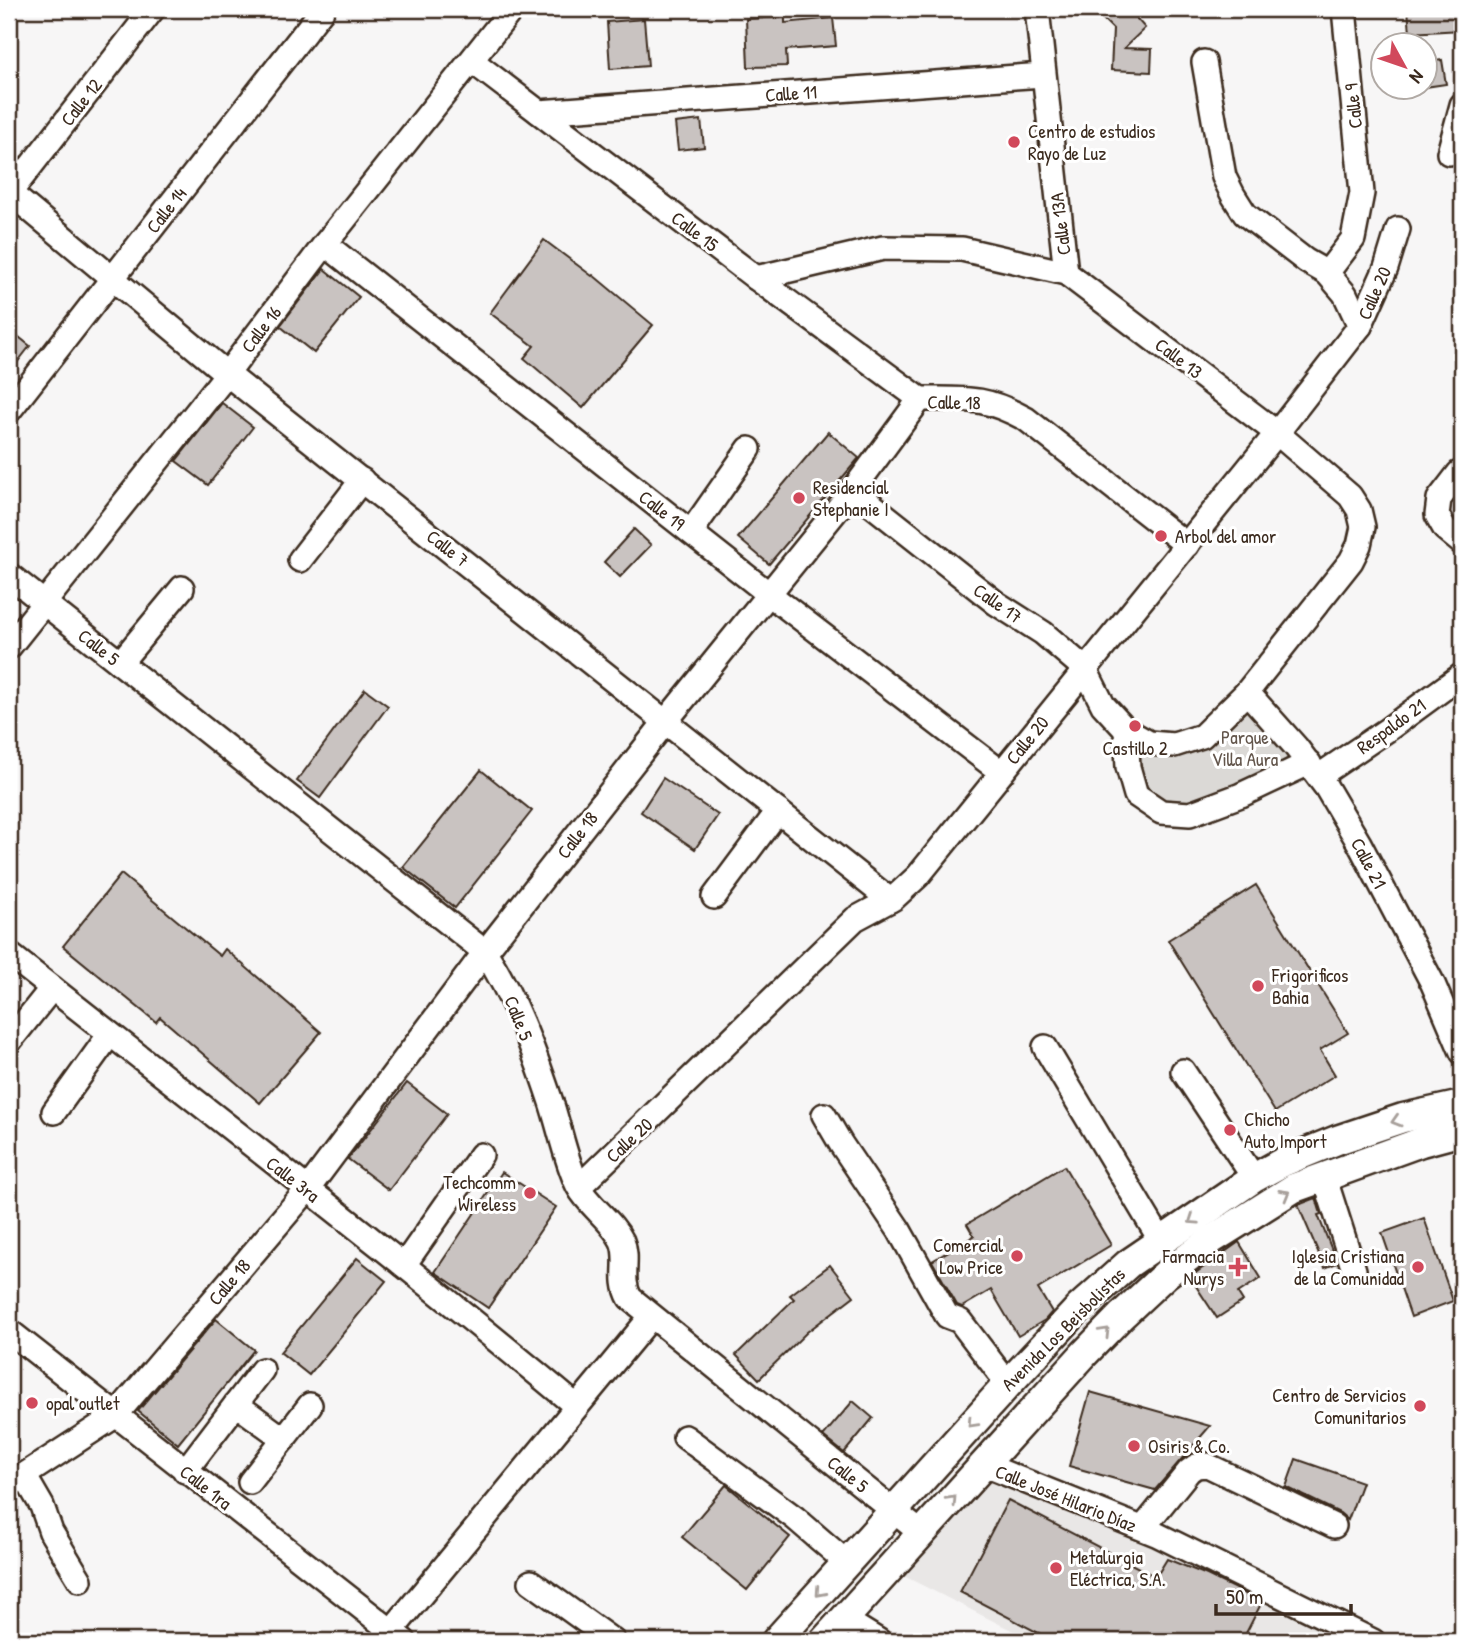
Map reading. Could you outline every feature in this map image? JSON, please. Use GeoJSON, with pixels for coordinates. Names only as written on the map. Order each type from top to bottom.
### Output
{"type":"FeatureCollection","features":[{"type":"Feature","properties":{"kind":"main road","name":"Avenida Los Beisbolistas"},"geometry":{"type":"LineString","coordinates":[[776,1641],[1007,1384],[1080,1308],[1128,1264],[1254,1178],[1283,1162],[1403,1118],[1462,1105]]}},
{"type":"Feature","properties":{"kind":"main road","name":"Avenida Los Beisbolistas"},"geometry":{"type":"LineString","coordinates":[[824,1641],[1085,1353],[1121,1315],[1167,1274],[1211,1240],[1294,1188],[1421,1142],[1462,1131]]}},
{"type":"Feature","properties":{"kind":"street","name":"Calle 12"},"geometry":{"type":"LineString","coordinates":[[9,193],[152,9]]}},
{"type":"Feature","properties":{"kind":"street","name":"Calle 14"},"geometry":{"type":"LineString","coordinates":[[9,411],[323,9]]}},
{"type":"Feature","properties":{"kind":"street","name":"Calle 16"},"geometry":{"type":"LineString","coordinates":[[9,647],[227,374],[512,9]]}},
{"type":"Feature","properties":{"kind":"street","name":"Calle 13A"},"geometry":{"type":"LineString","coordinates":[[1037,9],[1066,273]]}},
{"type":"Feature","properties":{"kind":"street","name":"Calle 9"},"geometry":{"type":"LineString","coordinates":[[1327,273],[1353,239],[1362,192],[1344,9]]}},
{"type":"Feature","properties":{"kind":"street","name":"Calle 15"},"geometry":{"type":"LineString","coordinates":[[472,61],[756,278],[920,399]]}},
{"type":"Feature","properties":{"kind":"street"},"geometry":{"type":"LineString","coordinates":[[1204,62],[1224,177],[1233,195],[1245,214],[1327,273],[1345,294],[1360,326]]}},
{"type":"Feature","properties":{"kind":"street","name":"Calle 11"},"geometry":{"type":"LineString","coordinates":[[538,112],[1043,75]]}},
{"type":"Feature","properties":{"kind":"street"},"geometry":{"type":"LineString","coordinates":[[1449,153],[1462,106]]}},
{"type":"Feature","properties":{"kind":"street","name":"Calle 7"},"geometry":{"type":"LineString","coordinates":[[9,193],[227,374],[890,900]]}},
{"type":"Feature","properties":{"kind":"street","name":"Calle 20"},"geometry":{"type":"LineString","coordinates":[[579,1187],[855,919],[890,900],[918,876],[1187,545],[1360,326],[1386,268],[1398,229]]}},
{"type":"Feature","properties":{"kind":"street","name":"Calle 19"},"geometry":{"type":"LineString","coordinates":[[326,244],[769,594],[1002,772]]}},
{"type":"Feature","properties":{"kind":"street","name":"Calle 13"},"geometry":{"type":"LineString","coordinates":[[756,278],[883,248],[962,249],[1066,273],[1277,433],[1350,496],[1359,510],[1363,527],[1359,545],[1351,561],[1247,692]]}},
{"type":"Feature","properties":{"kind":"street","name":"Calle 18"},"geometry":{"type":"LineString","coordinates":[[16,1480],[115,1416],[307,1190],[485,952],[666,721],[853,490],[920,399],[970,399],[998,404],[1026,419],[1187,545]]}},
{"type":"Feature","properties":{"kind":"street"},"geometry":{"type":"LineString","coordinates":[[691,532],[749,449]]}},
{"type":"Feature","properties":{"kind":"street"},"geometry":{"type":"LineString","coordinates":[[1462,472],[1439,499],[1437,515],[1445,529],[1462,543]]}},
{"type":"Feature","properties":{"kind":"street"},"geometry":{"type":"LineString","coordinates":[[300,560],[362,480]]}},
{"type":"Feature","properties":{"kind":"street","name":"Calle 17"},"geometry":{"type":"LineString","coordinates":[[853,490],[996,603],[1043,633],[1086,669],[1103,705],[1126,730],[1149,743],[1174,745],[1202,736],[1247,692]]}},
{"type":"Feature","properties":{"kind":"street","name":"Calle 5"},"geometry":{"type":"LineString","coordinates":[[9,575],[485,952],[519,1014],[579,1187],[620,1237],[624,1248],[623,1282],[630,1298],[921,1533]]}},
{"type":"Feature","properties":{"kind":"street"},"geometry":{"type":"LineString","coordinates":[[120,663],[182,588]]}},
{"type":"Feature","properties":{"kind":"street","name":"Respaldo 21"},"geometry":{"type":"LineString","coordinates":[[1314,769],[1387,730],[1462,675]]}},
{"type":"Feature","properties":{"kind":"street","name":"Calle 21"},"geometry":{"type":"LineString","coordinates":[[1247,692],[1314,769],[1359,843],[1455,1014],[1462,1052]]}},
{"type":"Feature","properties":{"kind":"street"},"geometry":{"type":"LineString","coordinates":[[1126,730],[1128,767],[1136,795],[1161,812],[1190,814],[1314,769]]}},
{"type":"Feature","properties":{"kind":"street"},"geometry":{"type":"LineString","coordinates":[[714,897],[778,811]]}},
{"type":"Feature","properties":{"kind":"street","name":"Calle 3ra"},"geometry":{"type":"LineString","coordinates":[[9,954],[404,1265],[576,1406]]}},
{"type":"Feature","properties":{"kind":"street"},"geometry":{"type":"LineString","coordinates":[[9,1042],[52,988]]}},
{"type":"Feature","properties":{"kind":"street"},"geometry":{"type":"LineString","coordinates":[[54,1112],[110,1034]]}},
{"type":"Feature","properties":{"kind":"street"},"geometry":{"type":"LineString","coordinates":[[1045,1047],[1161,1241]]}},
{"type":"Feature","properties":{"kind":"street"},"geometry":{"type":"LineString","coordinates":[[1183,1071],[1254,1178]]}},
{"type":"Feature","properties":{"kind":"street"},"geometry":{"type":"LineString","coordinates":[[824,1115],[899,1230],[947,1316],[960,1321],[1007,1384]]}},
{"type":"Feature","properties":{"kind":"street"},"geometry":{"type":"LineString","coordinates":[[404,1265],[481,1155]]}},
{"type":"Feature","properties":{"kind":"street"},"geometry":{"type":"LineString","coordinates":[[1324,1176],[1354,1270]]}},
{"type":"Feature","properties":{"kind":"street"},"geometry":{"type":"LineString","coordinates":[[393,1638],[576,1406],[651,1317]]}},
{"type":"Feature","properties":{"kind":"street","name":"Calle 1ra"},"geometry":{"type":"LineString","coordinates":[[9,1331],[393,1638]]}},
{"type":"Feature","properties":{"kind":"street"},"geometry":{"type":"LineString","coordinates":[[185,1471],[262,1370]]}},
{"type":"Feature","properties":{"kind":"street"},"geometry":{"type":"LineString","coordinates":[[236,1404],[284,1439]]}},
{"type":"Feature","properties":{"kind":"street"},"geometry":{"type":"LineString","coordinates":[[250,1482],[310,1405]]}},
{"type":"Feature","properties":{"kind":"street"},"geometry":{"type":"LineString","coordinates":[[685,1437],[795,1518],[846,1562]]}},
{"type":"Feature","properties":{"kind":"street","name":"Calle José Hilario Díaz"},"geometry":{"type":"LineString","coordinates":[[985,1465],[1143,1528],[1373,1641]]}},
{"type":"Feature","properties":{"kind":"street"},"geometry":{"type":"LineString","coordinates":[[1143,1528],[1189,1471],[1196,1466],[1206,1465],[1334,1526]]}},
{"type":"Feature","properties":{"kind":"street"},"geometry":{"type":"LineString","coordinates":[[16,1480],[42,1506],[51,1532],[80,1580]]}},
{"type":"Feature","properties":{"kind":"street"},"geometry":{"type":"LineString","coordinates":[[531,1582],[613,1641]]}},
{"type":"Feature","properties":{"kind":"street"},"geometry":{"type":"LineString","coordinates":[[845,1620],[879,1641]]}},
{"type":"Feature","properties":{"kind":"shaded area"},"geometry":{"type":"Polygon","coordinates":[[[985,1465],[1373,1641],[1033,1641],[890,1569],[985,1465]]]}},
{"type":"Feature","properties":{"kind":"green space","name":"Parque Villa Aura"},"geometry":{"type":"Polygon","coordinates":[[[1242,699],[1296,753],[1234,790],[1199,804],[1167,806],[1144,792],[1134,744],[1171,753],[1242,699]]]}},
{"type":"Feature","properties":{"kind":"building"},"geometry":{"type":"Polygon","coordinates":[[[1113,9],[1128,9],[1145,28],[1124,48],[1152,49],[1151,72],[1111,70],[1113,29],[1102,18],[1113,9]]]}},
{"type":"Feature","properties":{"kind":"building"},"geometry":{"type":"Polygon","coordinates":[[[1408,9],[1460,9],[1461,30],[1410,32],[1408,9]]]}},
{"type":"Feature","properties":{"kind":"building"},"geometry":{"type":"Polygon","coordinates":[[[785,17],[785,23],[833,18],[836,46],[786,50],[787,66],[748,67],[746,19],[785,17]]]}},
{"type":"Feature","properties":{"kind":"building"},"geometry":{"type":"Polygon","coordinates":[[[644,19],[648,66],[610,69],[607,22],[644,19]]]}},
{"type":"Feature","properties":{"kind":"building"},"geometry":{"type":"Polygon","coordinates":[[[1440,60],[1446,84],[1440,85],[1440,60]]]}},
{"type":"Feature","properties":{"kind":"building"},"geometry":{"type":"Polygon","coordinates":[[[701,120],[704,147],[678,150],[675,123],[701,120]]]}},
{"type":"Feature","properties":{"kind":"building"},"geometry":{"type":"Polygon","coordinates":[[[544,240],[593,275],[653,325],[583,408],[524,358],[534,346],[490,313],[544,240]]]}},
{"type":"Feature","properties":{"kind":"building"},"geometry":{"type":"Polygon","coordinates":[[[324,269],[359,297],[314,353],[280,326],[324,269]]]}},
{"type":"Feature","properties":{"kind":"building"},"geometry":{"type":"Polygon","coordinates":[[[9,329],[30,346],[9,373],[9,329]]]}},
{"type":"Feature","properties":{"kind":"building"},"geometry":{"type":"Polygon","coordinates":[[[222,403],[253,427],[208,485],[176,461],[222,403]]]}},
{"type":"Feature","properties":{"kind":"building","name":"Residencial Stephanie I"},"geometry":{"type":"Polygon","coordinates":[[[828,432],[859,458],[769,564],[738,538],[828,432]]]}},
{"type":"Feature","properties":{"kind":"building"},"geometry":{"type":"Polygon","coordinates":[[[634,529],[651,545],[620,577],[604,562],[634,529]]]}},
{"type":"Feature","properties":{"kind":"building"},"geometry":{"type":"Polygon","coordinates":[[[365,689],[388,706],[320,798],[297,781],[365,689]]]}},
{"type":"Feature","properties":{"kind":"building"},"geometry":{"type":"Polygon","coordinates":[[[481,770],[532,811],[455,908],[403,867],[481,770]]]}},
{"type":"Feature","properties":{"kind":"building"},"geometry":{"type":"Polygon","coordinates":[[[663,778],[718,815],[695,849],[641,812],[663,778]]]}},
{"type":"Feature","properties":{"kind":"building"},"geometry":{"type":"Polygon","coordinates":[[[121,874],[220,956],[225,949],[321,1032],[260,1103],[160,1017],[156,1022],[63,946],[121,874]]]}},
{"type":"Feature","properties":{"kind":"building","name":"Frigorificos Bahia"},"geometry":{"type":"Polygon","coordinates":[[[1256,885],[1348,1033],[1320,1050],[1335,1075],[1275,1112],[1168,940],[1256,885]]]}},
{"type":"Feature","properties":{"kind":"building"},"geometry":{"type":"Polygon","coordinates":[[[407,1083],[447,1114],[389,1190],[348,1159],[407,1083]]]}},
{"type":"Feature","properties":{"kind":"building","name":"Comercial Low Price"},"geometry":{"type":"Polygon","coordinates":[[[1064,1166],[1111,1245],[1038,1289],[1052,1312],[1045,1320],[1018,1336],[991,1290],[962,1307],[957,1305],[932,1261],[974,1236],[967,1224],[1064,1166]]]}},
{"type":"Feature","properties":{"kind":"building"},"geometry":{"type":"Polygon","coordinates":[[[502,1172],[556,1207],[488,1308],[435,1272],[502,1172]]]}},
{"type":"Feature","properties":{"kind":"building"},"geometry":{"type":"Polygon","coordinates":[[[1316,1198],[1321,1214],[1318,1215],[1337,1263],[1325,1268],[1298,1205],[1316,1198]]]}},
{"type":"Feature","properties":{"kind":"building","name":"Iglesia Cristiana de la Comunidad"},"geometry":{"type":"Polygon","coordinates":[[[1424,1218],[1453,1301],[1411,1317],[1382,1233],[1424,1218]]]}},
{"type":"Feature","properties":{"kind":"building"},"geometry":{"type":"Polygon","coordinates":[[[1239,1242],[1261,1278],[1238,1293],[1243,1301],[1217,1318],[1190,1277],[1239,1242]]]}},
{"type":"Feature","properties":{"kind":"building"},"geometry":{"type":"Polygon","coordinates":[[[357,1258],[386,1281],[309,1375],[280,1352],[357,1258]]]}},
{"type":"Feature","properties":{"kind":"building"},"geometry":{"type":"Polygon","coordinates":[[[830,1265],[854,1296],[807,1332],[759,1379],[736,1355],[794,1299],[790,1295],[830,1265]]]}},
{"type":"Feature","properties":{"kind":"building"},"geometry":{"type":"Polygon","coordinates":[[[216,1319],[254,1350],[178,1444],[138,1411],[216,1319]]]}},
{"type":"Feature","properties":{"kind":"building","name":"Osiris & Co."},"geometry":{"type":"Polygon","coordinates":[[[1090,1392],[1210,1426],[1155,1490],[1069,1466],[1090,1392]]]}},
{"type":"Feature","properties":{"kind":"building"},"geometry":{"type":"Polygon","coordinates":[[[853,1401],[873,1418],[844,1453],[823,1436],[853,1401]]]}},
{"type":"Feature","properties":{"kind":"building"},"geometry":{"type":"Polygon","coordinates":[[[1296,1459],[1362,1482],[1348,1520],[1340,1513],[1286,1487],[1296,1459]]]}},
{"type":"Feature","properties":{"kind":"building"},"geometry":{"type":"Polygon","coordinates":[[[726,1485],[790,1537],[747,1590],[682,1537],[726,1485]]]}},
{"type":"Feature","properties":{"kind":"building","name":"Metalurgia Eléctrica, S.A."},"geometry":{"type":"Polygon","coordinates":[[[1008,1500],[1156,1577],[1167,1559],[1262,1602],[1242,1641],[1054,1641],[960,1592],[1008,1500]]]}},
{"type":"Feature","properties":{"kind":"place","name":"Centro de estudios Rayo de Luz"},"geometry":{"type":"Point","coordinates":[1014,142]}},
{"type":"Feature","properties":{"kind":"place","name":"Residencial Stephanie I"},"geometry":{"type":"Point","coordinates":[799,498]}},
{"type":"Feature","properties":{"kind":"place","name":"Arbol del amor"},"geometry":{"type":"Point","coordinates":[1161,536]}},
{"type":"Feature","properties":{"kind":"place","name":"Castillo 2"},"geometry":{"type":"Point","coordinates":[1135,726]}},
{"type":"Feature","properties":{"kind":"place","name":"Frigorificos Bahia"},"geometry":{"type":"Point","coordinates":[1258,986]}},
{"type":"Feature","properties":{"kind":"place","name":"Chicho Auto Import"},"geometry":{"type":"Point","coordinates":[1230,1130]}},
{"type":"Feature","properties":{"kind":"place","name":"Techcomm Wireless"},"geometry":{"type":"Point","coordinates":[530,1193]}},
{"type":"Feature","properties":{"kind":"place","name":"Comercial Low Price"},"geometry":{"type":"Point","coordinates":[1017,1256]}},
{"type":"Feature","properties":{"kind":"place","name":"Farmacia Nurys"},"geometry":{"type":"Point","coordinates":[1238,1267]}},
{"type":"Feature","properties":{"kind":"place","name":"Iglesia Cristiana de la Comunidad"},"geometry":{"type":"Point","coordinates":[1418,1267]}},
{"type":"Feature","properties":{"kind":"place","name":"opal outlet"},"geometry":{"type":"Point","coordinates":[32,1403]}},
{"type":"Feature","properties":{"kind":"place","name":"Centro de Servicios Comunitarios"},"geometry":{"type":"Point","coordinates":[1420,1406]}},
{"type":"Feature","properties":{"kind":"place","name":"Osiris & Co."},"geometry":{"type":"Point","coordinates":[1134,1446]}},
{"type":"Feature","properties":{"kind":"place","name":"Metalurgia Eléctrica, S.A."},"geometry":{"type":"Point","coordinates":[1056,1568]}}]}
